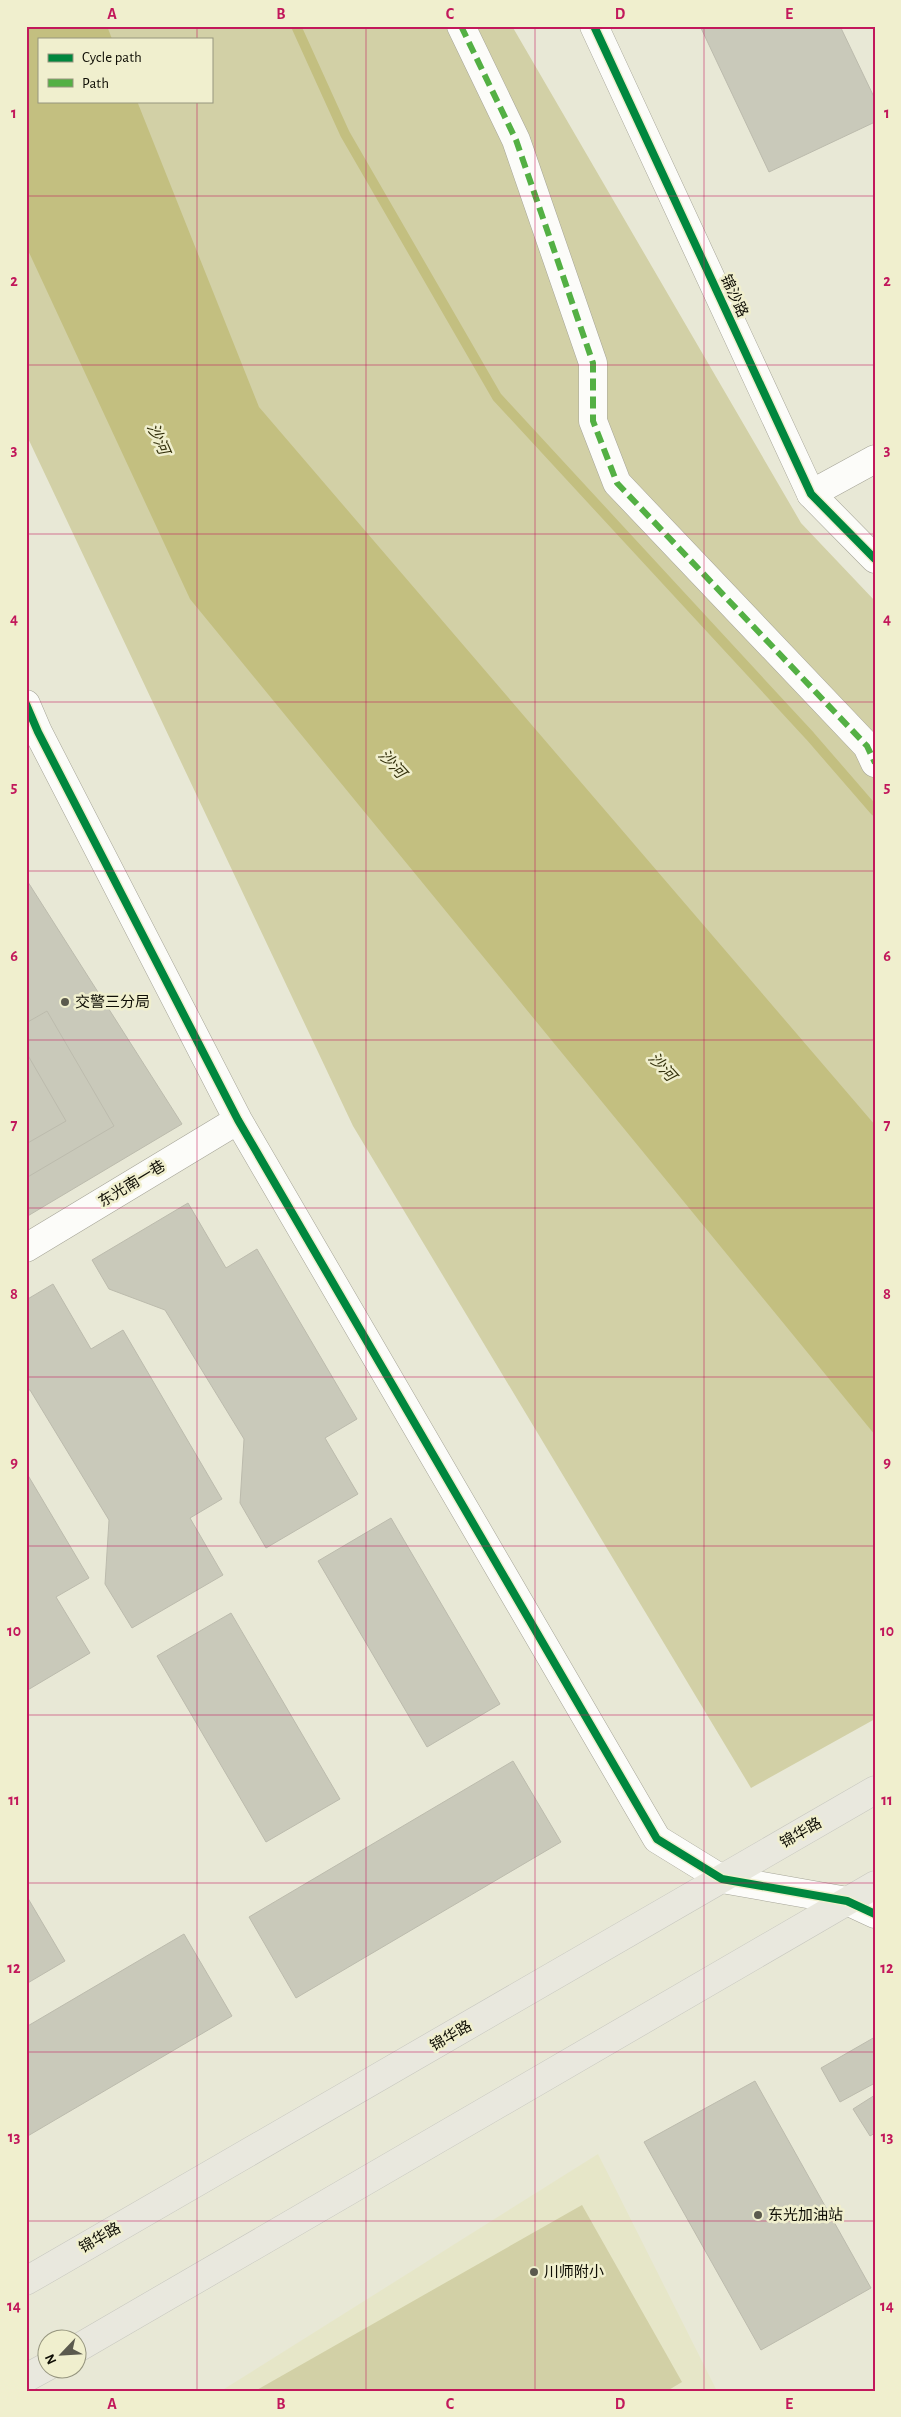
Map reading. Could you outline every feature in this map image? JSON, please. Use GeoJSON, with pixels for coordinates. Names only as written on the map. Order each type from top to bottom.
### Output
{"type":"FeatureCollection","features":[{"type":"Feature","properties":{"kind":"main road","name":"锦华路"},"geometry":{"type":"LineString","coordinates":[[26,2281],[875,1790]]}},
{"type":"Feature","properties":{"kind":"main road"},"geometry":{"type":"LineString","coordinates":[[88,2342],[875,1885]]}},
{"type":"Feature","properties":{"kind":"main road"},"geometry":{"type":"LineString","coordinates":[[26,2378],[38,2371]]}},
{"type":"Feature","properties":{"kind":"street"},"geometry":{"type":"LineString","coordinates":[[461,26],[516,140],[590,354],[593,363],[593,422],[617,483],[867,746],[875,763]]}},
{"type":"Feature","properties":{"kind":"street","name":"锦沙路"},"geometry":{"type":"LineString","coordinates":[[594,26],[811,494],[875,559]]}},
{"type":"Feature","properties":{"kind":"street"},"geometry":{"type":"LineString","coordinates":[[811,494],[875,459]]}},
{"type":"Feature","properties":{"kind":"street"},"geometry":{"type":"LineString","coordinates":[[26,704],[38,732],[238,1120],[658,1839],[722,1879],[846,1901],[875,1914]]}},
{"type":"Feature","properties":{"kind":"street","name":"东光南一巷"},"geometry":{"type":"LineString","coordinates":[[26,1248],[238,1120]]}},
{"type":"Feature","properties":{"kind":"shaded area"},"geometry":{"type":"Polygon","coordinates":[[[26,26],[512,26],[801,523],[875,601],[875,1719],[751,1788],[353,1126],[26,434],[26,26]]]}},
{"type":"Feature","properties":{"kind":"shaded area","name":"川师附小"},"geometry":{"type":"Polygon","coordinates":[[[598,2154],[717,2391],[221,2391],[598,2154]]]}},
{"type":"Feature","properties":{"kind":"shaded area","name":"川师附小"},"geometry":{"type":"Polygon","coordinates":[[[582,2205],[682,2382],[667,2391],[255,2391],[582,2205]]]}},
{"type":"Feature","properties":{"kind":"water","name":"沙河"},"geometry":{"type":"Polygon","coordinates":[[[26,26],[107,26],[112,38],[38,38],[38,102],[137,102],[259,407],[875,1125],[875,1435],[190,599],[26,246],[26,26]]]}},
{"type":"Feature","properties":{"kind":"building"},"geometry":{"type":"Polygon","coordinates":[[[700,26],[840,26],[875,99],[875,122],[769,172],[700,26]]]}},
{"type":"Feature","properties":{"kind":"building","name":"交警三分局"},"geometry":{"type":"Polygon","coordinates":[[[26,879],[182,1124],[26,1217],[26,879]]]}},
{"type":"Feature","properties":{"kind":"building"},"geometry":{"type":"Polygon","coordinates":[[[47,1011],[114,1126],[26,1178],[26,1144],[66,1121],[26,1052],[26,1023],[47,1011]]]}},
{"type":"Feature","properties":{"kind":"building"},"geometry":{"type":"Polygon","coordinates":[[[188,1203],[226,1268],[257,1249],[357,1419],[325,1438],[358,1494],[266,1548],[240,1503],[244,1439],[165,1310],[109,1289],[92,1260],[188,1203]]]}},
{"type":"Feature","properties":{"kind":"building"},"geometry":{"type":"Polygon","coordinates":[[[53,1284],[91,1349],[123,1330],[222,1499],[190,1518],[223,1575],[132,1628],[105,1584],[109,1520],[30,1390],[26,1389],[26,1300],[53,1284]]]}},
{"type":"Feature","properties":{"kind":"building"},"geometry":{"type":"Polygon","coordinates":[[[26,1472],[89,1578],[56,1597],[90,1653],[26,1691],[26,1472]]]}},
{"type":"Feature","properties":{"kind":"building"},"geometry":{"type":"Polygon","coordinates":[[[391,1518],[500,1704],[427,1747],[318,1561],[391,1518]]]}},
{"type":"Feature","properties":{"kind":"building"},"geometry":{"type":"Polygon","coordinates":[[[231,1613],[340,1799],[266,1842],[157,1656],[231,1613]]]}},
{"type":"Feature","properties":{"kind":"building"},"geometry":{"type":"Polygon","coordinates":[[[513,1761],[561,1842],[296,1998],[249,1917],[513,1761]]]}},
{"type":"Feature","properties":{"kind":"building"},"geometry":{"type":"Polygon","coordinates":[[[26,1895],[65,1961],[26,1984],[26,1895]]]}},
{"type":"Feature","properties":{"kind":"building"},"geometry":{"type":"Polygon","coordinates":[[[184,1934],[232,2016],[26,2137],[26,2027],[184,1934]]]}},
{"type":"Feature","properties":{"kind":"building"},"geometry":{"type":"Polygon","coordinates":[[[875,2037],[875,2083],[840,2102],[821,2068],[875,2037]]]}},
{"type":"Feature","properties":{"kind":"building","name":"东光加油站"},"geometry":{"type":"Polygon","coordinates":[[[755,2081],[871,2288],[761,2350],[644,2142],[755,2081]]]}},
{"type":"Feature","properties":{"kind":"building"},"geometry":{"type":"Polygon","coordinates":[[[875,2095],[875,2133],[870,2136],[853,2109],[875,2095]]]}},
{"type":"Feature","properties":{"kind":"waterway"},"geometry":{"type":"LineString","coordinates":[[296,26],[345,134],[497,397],[810,736],[875,811]]}},
{"type":"Feature","properties":{"kind":"marked path"},"geometry":{"type":"LineString","coordinates":[[461,26],[516,140],[593,363],[593,421],[617,483],[867,746],[875,763]]}},
{"type":"Feature","properties":{"kind":"cycle path"},"geometry":{"type":"LineString","coordinates":[[594,26],[811,494],[875,559]]}},
{"type":"Feature","properties":{"kind":"cycle path"},"geometry":{"type":"LineString","coordinates":[[26,704],[38,732],[238,1120],[657,1839],[722,1879],[847,1901],[875,1914]]}},
{"type":"Feature","properties":{"kind":"place","name":"交警三分局"},"geometry":{"type":"Point","coordinates":[65,1002]}},
{"type":"Feature","properties":{"kind":"place","name":"东光加油站"},"geometry":{"type":"Point","coordinates":[758,2215]}},
{"type":"Feature","properties":{"kind":"place","name":"川师附小"},"geometry":{"type":"Point","coordinates":[534,2272]}}]}
